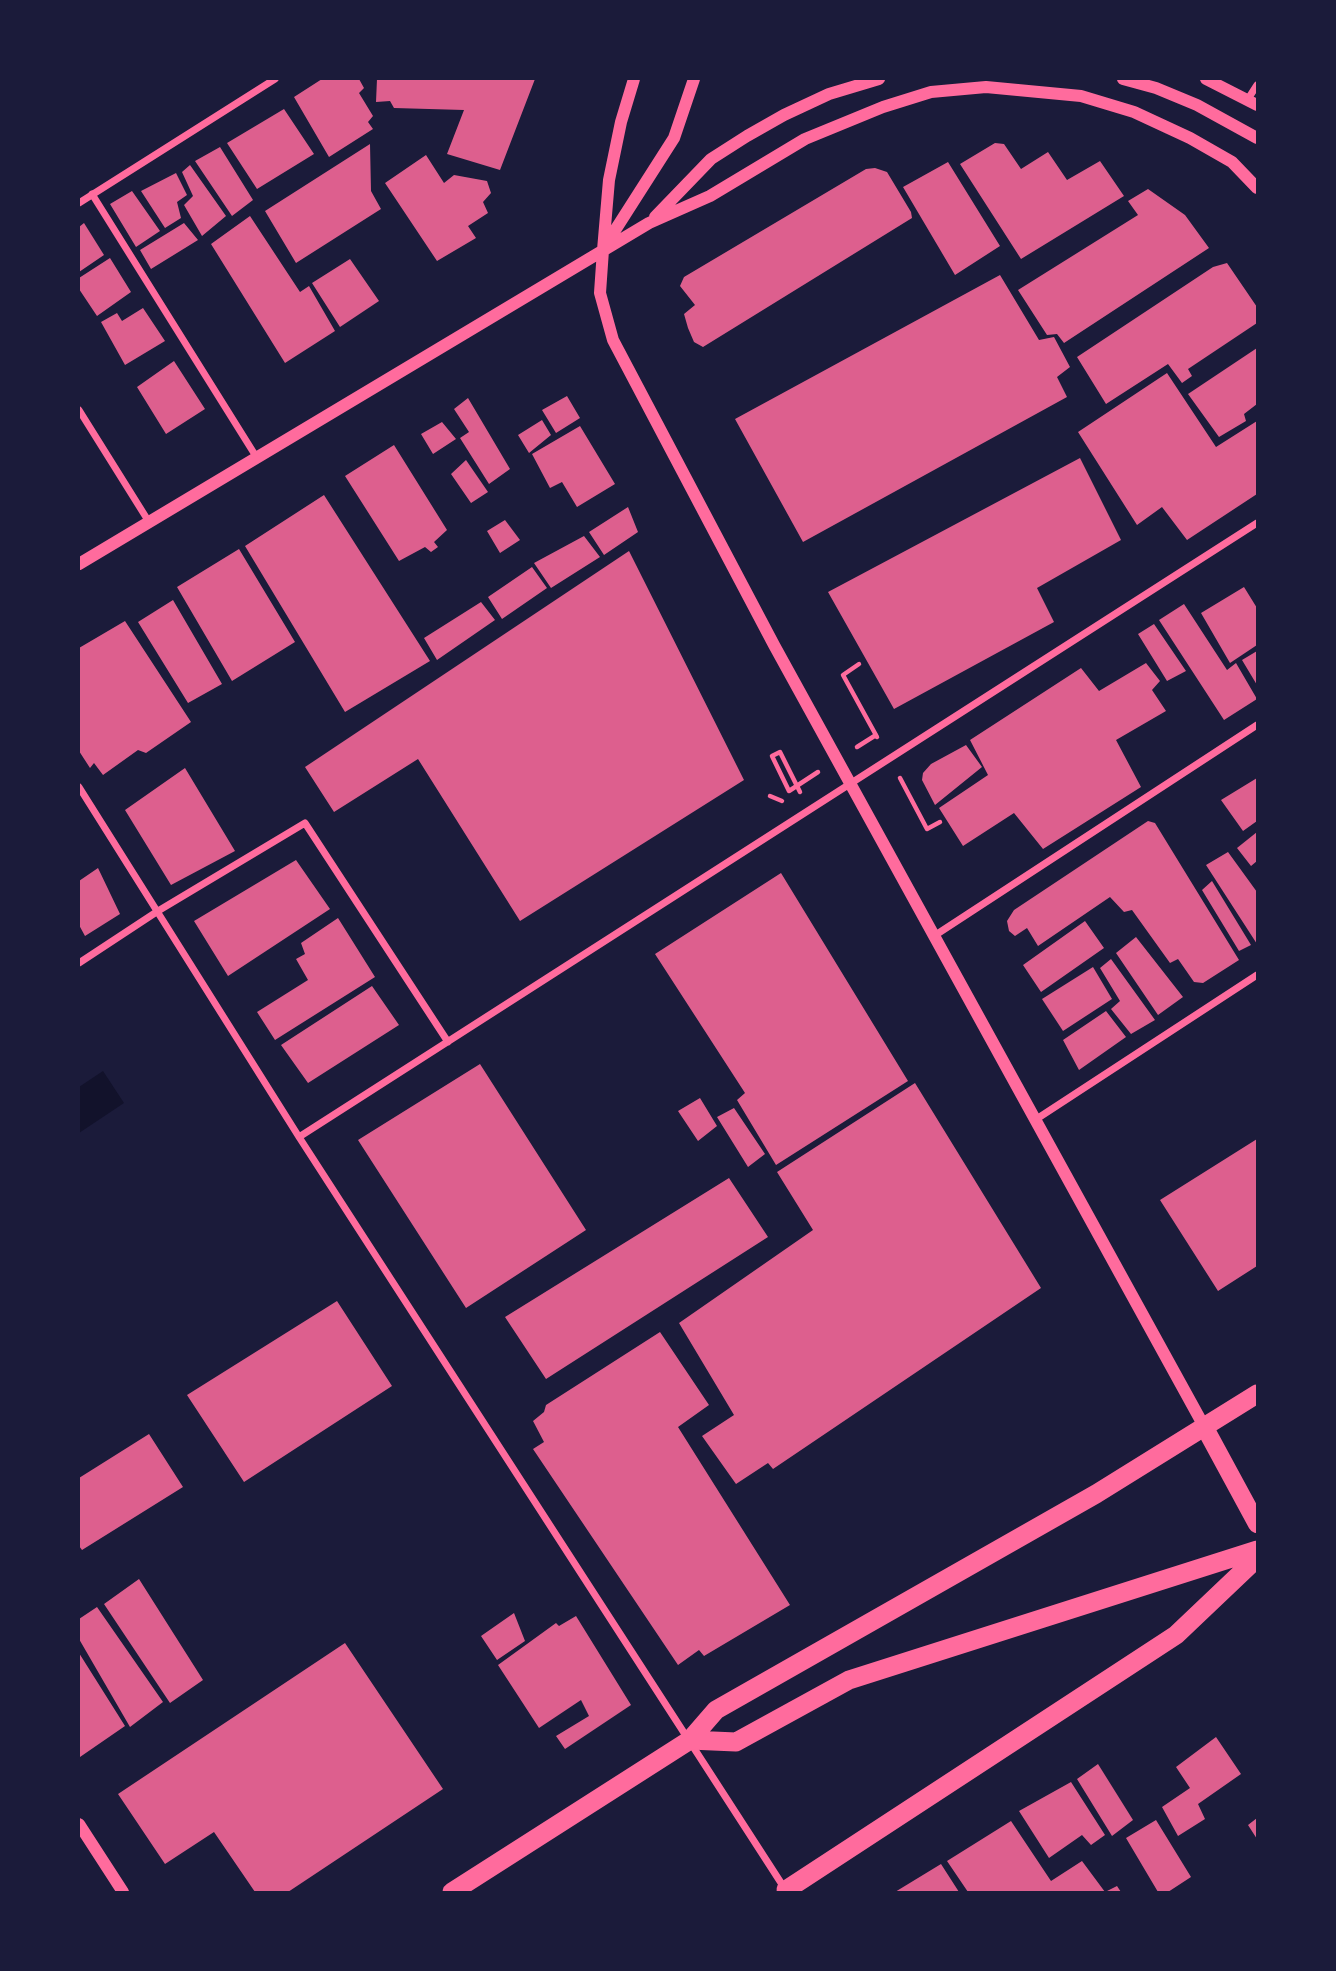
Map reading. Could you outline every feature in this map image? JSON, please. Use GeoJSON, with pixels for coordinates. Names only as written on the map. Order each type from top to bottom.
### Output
{"type":"FeatureCollection","features":[{"type":"Feature","properties":{"kind":"highway"},"geometry":{"type":"LineString","coordinates":[[452,1892],[690,1740],[716,1710],[1096,1494],[1205,1429],[1257,1394]]}},
{"type":"Feature","properties":{"kind":"highway"},"geometry":{"type":"LineString","coordinates":[[690,1740],[736,1742],[849,1680],[1257,1550]]}},
{"type":"Feature","properties":{"kind":"highway"},"geometry":{"type":"LineString","coordinates":[[787,1891],[1176,1635],[1257,1558]]}},
{"type":"Feature","properties":{"kind":"main road"},"geometry":{"type":"LineString","coordinates":[[1205,1429],[1257,1524]]}},
{"type":"Feature","properties":{"kind":"street"},"geometry":{"type":"LineString","coordinates":[[79,203],[275,79]]}},
{"type":"Feature","properties":{"kind":"street"},"geometry":{"type":"LineString","coordinates":[[634,79],[621,122],[609,180],[603,250],[600,293],[613,340],[768,633],[1205,1429]]}},
{"type":"Feature","properties":{"kind":"street"},"geometry":{"type":"LineString","coordinates":[[603,250],[674,138],[694,79]]}},
{"type":"Feature","properties":{"kind":"street"},"geometry":{"type":"LineString","coordinates":[[649,223],[711,159],[747,136],[829,94],[879,79]]}},
{"type":"Feature","properties":{"kind":"street"},"geometry":{"type":"LineString","coordinates":[[1123,79],[1156,88],[1197,105],[1257,138]]}},
{"type":"Feature","properties":{"kind":"street"},"geometry":{"type":"LineString","coordinates":[[1206,79],[1253,102],[1257,85]]}},
{"type":"Feature","properties":{"kind":"street"},"geometry":{"type":"LineString","coordinates":[[79,564],[649,223],[710,196],[804,139],[846,121],[931,92],[986,88],[1081,96],[1134,112],[1191,138],[1232,162],[1257,188]]}},
{"type":"Feature","properties":{"kind":"street"},"geometry":{"type":"LineString","coordinates":[[92,194],[257,458]]}},
{"type":"Feature","properties":{"kind":"street"},"geometry":{"type":"LineString","coordinates":[[79,410],[149,523]]}},
{"type":"Feature","properties":{"kind":"street"},"geometry":{"type":"LineString","coordinates":[[299,1137],[1257,523]]}},
{"type":"Feature","properties":{"kind":"street"},"geometry":{"type":"LineString","coordinates":[[934,936],[1257,725]]}},
{"type":"Feature","properties":{"kind":"street"},"geometry":{"type":"LineString","coordinates":[[79,787],[299,1137],[787,1891]]}},
{"type":"Feature","properties":{"kind":"street"},"geometry":{"type":"LineString","coordinates":[[79,963],[158,911],[305,823],[449,1042]]}},
{"type":"Feature","properties":{"kind":"street"},"geometry":{"type":"LineString","coordinates":[[1035,1120],[1257,975]]}},
{"type":"Feature","properties":{"kind":"street"},"geometry":{"type":"LineString","coordinates":[[79,1824],[123,1892]]}},
{"type":"Feature","properties":{"kind":"path"},"geometry":{"type":"LineString","coordinates":[[859,664],[843,675],[878,739]]}},
{"type":"Feature","properties":{"kind":"path"},"geometry":{"type":"LineString","coordinates":[[788,788],[772,756],[780,752],[802,795]]}},
{"type":"Feature","properties":{"kind":"path"},"geometry":{"type":"LineString","coordinates":[[897,773],[928,830],[940,822]]}},
{"type":"Feature","properties":{"kind":"shaded area"},"geometry":{"type":"Polygon","coordinates":[[[103,1071],[124,1103],[79,1133],[79,1087],[103,1071]]]}},
{"type":"Feature","properties":{"kind":"building"},"geometry":{"type":"Polygon","coordinates":[[[322,79],[359,79],[364,88],[359,93],[373,116],[368,122],[373,129],[329,157],[294,97],[322,79]]]}},
{"type":"Feature","properties":{"kind":"building"},"geometry":{"type":"Polygon","coordinates":[[[377,79],[535,79],[500,170],[447,154],[464,110],[394,108],[390,101],[376,102],[377,79]]]}},
{"type":"Feature","properties":{"kind":"building"},"geometry":{"type":"Polygon","coordinates":[[[284,109],[314,154],[257,189],[227,143],[284,109]]]}},
{"type":"Feature","properties":{"kind":"building"},"geometry":{"type":"Polygon","coordinates":[[[995,143],[1004,144],[1021,169],[1048,152],[1067,180],[1100,161],[1124,196],[1021,259],[960,164],[995,143]]]}},
{"type":"Feature","properties":{"kind":"building"},"geometry":{"type":"Polygon","coordinates":[[[370,144],[371,191],[381,209],[296,263],[265,211],[370,144]]]}},
{"type":"Feature","properties":{"kind":"building"},"geometry":{"type":"Polygon","coordinates":[[[220,147],[253,200],[232,216],[195,161],[220,147]]]}},
{"type":"Feature","properties":{"kind":"building"},"geometry":{"type":"Polygon","coordinates":[[[426,155],[444,183],[454,175],[487,181],[491,193],[483,202],[488,213],[468,226],[476,238],[437,261],[385,183],[426,155]]]}},
{"type":"Feature","properties":{"kind":"building"},"geometry":{"type":"Polygon","coordinates":[[[948,162],[1000,246],[955,275],[903,187],[948,162]]]}},
{"type":"Feature","properties":{"kind":"building"},"geometry":{"type":"Polygon","coordinates":[[[190,165],[226,216],[202,236],[184,205],[193,196],[182,172],[190,165]]]}},
{"type":"Feature","properties":{"kind":"building"},"geometry":{"type":"Polygon","coordinates":[[[875,168],[887,172],[912,218],[703,347],[694,342],[684,314],[695,305],[680,286],[684,277],[866,169],[875,168]]]}},
{"type":"Feature","properties":{"kind":"building"},"geometry":{"type":"Polygon","coordinates":[[[176,173],[187,195],[177,202],[181,218],[165,228],[141,191],[176,173]]]}},
{"type":"Feature","properties":{"kind":"building"},"geometry":{"type":"Polygon","coordinates":[[[1148,189],[1185,215],[1209,248],[1064,343],[1057,334],[1047,335],[1018,290],[1138,215],[1128,201],[1148,189]]]}},
{"type":"Feature","properties":{"kind":"building"},"geometry":{"type":"Polygon","coordinates":[[[132,191],[160,231],[136,247],[110,204],[132,191]]]}},
{"type":"Feature","properties":{"kind":"building"},"geometry":{"type":"Polygon","coordinates":[[[250,216],[300,292],[309,286],[335,331],[285,363],[211,244],[250,216]]]}},
{"type":"Feature","properties":{"kind":"building"},"geometry":{"type":"Polygon","coordinates":[[[84,223],[104,255],[79,272],[79,227],[84,223]]]}},
{"type":"Feature","properties":{"kind":"building"},"geometry":{"type":"Polygon","coordinates":[[[184,223],[198,240],[151,269],[140,250],[184,223]]]}},
{"type":"Feature","properties":{"kind":"building"},"geometry":{"type":"Polygon","coordinates":[[[110,258],[131,292],[97,316],[79,289],[79,278],[110,258]]]}},
{"type":"Feature","properties":{"kind":"building"},"geometry":{"type":"Polygon","coordinates":[[[350,259],[379,301],[340,327],[312,283],[350,259]]]}},
{"type":"Feature","properties":{"kind":"building"},"geometry":{"type":"Polygon","coordinates":[[[1227,263],[1257,307],[1257,323],[1188,369],[1192,376],[1182,383],[1168,364],[1106,404],[1077,357],[1213,267],[1227,263]]]}},
{"type":"Feature","properties":{"kind":"building"},"geometry":{"type":"Polygon","coordinates":[[[1000,275],[1039,340],[1054,337],[1070,367],[1057,377],[1067,397],[803,542],[735,419],[1000,275]]]}},
{"type":"Feature","properties":{"kind":"building"},"geometry":{"type":"Polygon","coordinates":[[[143,308],[165,341],[125,365],[101,322],[117,313],[122,321],[143,308]]]}},
{"type":"Feature","properties":{"kind":"building"},"geometry":{"type":"Polygon","coordinates":[[[1257,348],[1257,404],[1244,414],[1246,421],[1219,437],[1188,394],[1257,348]]]}},
{"type":"Feature","properties":{"kind":"building"},"geometry":{"type":"Polygon","coordinates":[[[174,361],[205,409],[166,434],[137,387],[174,361]]]}},
{"type":"Feature","properties":{"kind":"building"},"geometry":{"type":"Polygon","coordinates":[[[1167,373],[1216,447],[1257,421],[1257,494],[1187,540],[1162,507],[1137,525],[1078,432],[1167,373]]]}},
{"type":"Feature","properties":{"kind":"building"},"geometry":{"type":"Polygon","coordinates":[[[567,396],[580,418],[556,433],[542,410],[567,396]]]}},
{"type":"Feature","properties":{"kind":"building"},"geometry":{"type":"Polygon","coordinates":[[[468,398],[510,469],[489,484],[460,438],[469,432],[454,409],[468,398]]]}},
{"type":"Feature","properties":{"kind":"building"},"geometry":{"type":"Polygon","coordinates":[[[542,420],[551,435],[529,453],[518,435],[542,420]]]}},
{"type":"Feature","properties":{"kind":"building"},"geometry":{"type":"Polygon","coordinates":[[[442,422],[456,439],[433,454],[421,434],[442,422]]]}},
{"type":"Feature","properties":{"kind":"building"},"geometry":{"type":"Polygon","coordinates":[[[580,426],[615,484],[577,507],[562,482],[550,488],[532,454],[580,426]]]}},
{"type":"Feature","properties":{"kind":"building"},"geometry":{"type":"Polygon","coordinates":[[[394,445],[447,530],[434,542],[438,547],[431,552],[425,547],[399,561],[345,476],[394,445]]]}},
{"type":"Feature","properties":{"kind":"building"},"geometry":{"type":"Polygon","coordinates":[[[1080,458],[1121,540],[1037,588],[1054,622],[894,709],[828,592],[1080,458]]]}},
{"type":"Feature","properties":{"kind":"building"},"geometry":{"type":"Polygon","coordinates":[[[466,460],[488,492],[471,503],[451,474],[466,460]]]}},
{"type":"Feature","properties":{"kind":"building"},"geometry":{"type":"Polygon","coordinates":[[[324,495],[430,661],[345,712],[245,546],[324,495]]]}},
{"type":"Feature","properties":{"kind":"building"},"geometry":{"type":"Polygon","coordinates":[[[628,507],[638,532],[604,555],[589,532],[628,507]]]}},
{"type":"Feature","properties":{"kind":"building"},"geometry":{"type":"Polygon","coordinates":[[[505,520],[520,540],[500,553],[487,531],[505,520]]]}},
{"type":"Feature","properties":{"kind":"building"},"geometry":{"type":"Polygon","coordinates":[[[584,536],[600,557],[551,588],[534,563],[584,536]]]}},
{"type":"Feature","properties":{"kind":"building"},"geometry":{"type":"Polygon","coordinates":[[[239,549],[295,642],[232,681],[177,587],[239,549]]]}},
{"type":"Feature","properties":{"kind":"building"},"geometry":{"type":"Polygon","coordinates":[[[629,551],[744,780],[520,921],[418,759],[334,812],[305,767],[629,551]]]}},
{"type":"Feature","properties":{"kind":"building"},"geometry":{"type":"Polygon","coordinates":[[[532,567],[547,588],[502,619],[488,597],[532,567]]]}},
{"type":"Feature","properties":{"kind":"building"},"geometry":{"type":"Polygon","coordinates":[[[1244,587],[1257,608],[1257,645],[1230,663],[1201,613],[1244,587]]]}},
{"type":"Feature","properties":{"kind":"building"},"geometry":{"type":"Polygon","coordinates":[[[173,600],[222,684],[188,703],[138,622],[173,600]]]}},
{"type":"Feature","properties":{"kind":"building"},"geometry":{"type":"Polygon","coordinates":[[[481,602],[495,620],[437,660],[424,638],[481,602]]]}},
{"type":"Feature","properties":{"kind":"building"},"geometry":{"type":"Polygon","coordinates":[[[1184,604],[1227,670],[1236,663],[1257,699],[1224,720],[1159,620],[1184,604]]]}},
{"type":"Feature","properties":{"kind":"building"},"geometry":{"type":"Polygon","coordinates":[[[125,621],[191,722],[146,753],[138,750],[103,775],[94,763],[90,768],[79,751],[79,648],[125,621]]]}},
{"type":"Feature","properties":{"kind":"building"},"geometry":{"type":"Polygon","coordinates":[[[1154,624],[1186,671],[1167,681],[1138,634],[1154,624]]]}},
{"type":"Feature","properties":{"kind":"building"},"geometry":{"type":"Polygon","coordinates":[[[1257,651],[1257,685],[1242,660],[1257,651]]]}},
{"type":"Feature","properties":{"kind":"building"},"geometry":{"type":"Polygon","coordinates":[[[1146,663],[1160,681],[1152,690],[1166,711],[1116,740],[1141,787],[1043,849],[1014,813],[963,846],[939,808],[988,775],[970,740],[1081,668],[1099,691],[1146,663]]]}},
{"type":"Feature","properties":{"kind":"building"},"geometry":{"type":"Polygon","coordinates":[[[966,745],[982,767],[935,805],[922,780],[923,773],[931,764],[966,745]]]}},
{"type":"Feature","properties":{"kind":"building"},"geometry":{"type":"Polygon","coordinates":[[[185,768],[235,851],[171,885],[125,810],[185,768]]]}},
{"type":"Feature","properties":{"kind":"building"},"geometry":{"type":"Polygon","coordinates":[[[1257,778],[1257,821],[1243,831],[1221,800],[1257,778]]]}},
{"type":"Feature","properties":{"kind":"building"},"geometry":{"type":"Polygon","coordinates":[[[1148,821],[1155,823],[1239,960],[1203,983],[1194,982],[1178,959],[1170,963],[1132,910],[1124,912],[1110,897],[1038,946],[1027,928],[1015,936],[1009,931],[1007,921],[1014,910],[1148,821]]]}},
{"type":"Feature","properties":{"kind":"building"},"geometry":{"type":"Polygon","coordinates":[[[1257,832],[1257,861],[1251,866],[1237,848],[1257,832]]]}},
{"type":"Feature","properties":{"kind":"building"},"geometry":{"type":"Polygon","coordinates":[[[1228,852],[1257,892],[1257,944],[1206,865],[1228,852]]]}},
{"type":"Feature","properties":{"kind":"building"},"geometry":{"type":"Polygon","coordinates":[[[296,860],[330,909],[228,976],[194,921],[296,860]]]}},
{"type":"Feature","properties":{"kind":"building"},"geometry":{"type":"Polygon","coordinates":[[[98,868],[120,914],[85,936],[79,925],[79,881],[98,868]]]}},
{"type":"Feature","properties":{"kind":"building"},"geometry":{"type":"Polygon","coordinates":[[[781,873],[908,1081],[776,1165],[737,1100],[745,1093],[655,954],[781,873]]]}},
{"type":"Feature","properties":{"kind":"building"},"geometry":{"type":"Polygon","coordinates":[[[1212,881],[1251,945],[1239,951],[1202,890],[1212,881]]]}},
{"type":"Feature","properties":{"kind":"building"},"geometry":{"type":"Polygon","coordinates":[[[338,918],[375,977],[275,1040],[257,1012],[308,980],[296,959],[305,954],[301,943],[338,918]]]}},
{"type":"Feature","properties":{"kind":"building"},"geometry":{"type":"Polygon","coordinates":[[[1085,921],[1104,948],[1041,992],[1023,965],[1085,921]]]}},
{"type":"Feature","properties":{"kind":"building"},"geometry":{"type":"Polygon","coordinates":[[[1136,937],[1183,997],[1158,1015],[1116,953],[1136,937]]]}},
{"type":"Feature","properties":{"kind":"building"},"geometry":{"type":"Polygon","coordinates":[[[1111,959],[1155,1020],[1131,1034],[1111,1009],[1120,1001],[1100,968],[1111,959]]]}},
{"type":"Feature","properties":{"kind":"building"},"geometry":{"type":"Polygon","coordinates":[[[1093,967],[1112,999],[1063,1031],[1042,999],[1093,967]]]}},
{"type":"Feature","properties":{"kind":"building"},"geometry":{"type":"Polygon","coordinates":[[[372,986],[399,1025],[308,1083],[281,1045],[372,986]]]}},
{"type":"Feature","properties":{"kind":"building"},"geometry":{"type":"Polygon","coordinates":[[[1106,1011],[1126,1037],[1079,1070],[1063,1040],[1106,1011]]]}},
{"type":"Feature","properties":{"kind":"building"},"geometry":{"type":"Polygon","coordinates":[[[480,1064],[586,1230],[466,1308],[358,1140],[480,1064]]]}},
{"type":"Feature","properties":{"kind":"building"},"geometry":{"type":"Polygon","coordinates":[[[915,1083],[1041,1288],[773,1469],[768,1463],[736,1484],[702,1436],[734,1415],[679,1323],[813,1230],[777,1172],[915,1083]]]}},
{"type":"Feature","properties":{"kind":"building"},"geometry":{"type":"Polygon","coordinates":[[[700,1098],[717,1126],[698,1141],[678,1111],[700,1098]]]}},
{"type":"Feature","properties":{"kind":"building"},"geometry":{"type":"Polygon","coordinates":[[[734,1108],[765,1154],[748,1167],[717,1117],[734,1108]]]}},
{"type":"Feature","properties":{"kind":"building"},"geometry":{"type":"Polygon","coordinates":[[[1257,1139],[1257,1266],[1218,1291],[1160,1200],[1257,1139]]]}},
{"type":"Feature","properties":{"kind":"building"},"geometry":{"type":"Polygon","coordinates":[[[729,1178],[768,1237],[546,1379],[505,1317],[729,1178]]]}},
{"type":"Feature","properties":{"kind":"building"},"geometry":{"type":"Polygon","coordinates":[[[337,1301],[392,1386],[244,1482],[187,1395],[337,1301]]]}},
{"type":"Feature","properties":{"kind":"building"},"geometry":{"type":"Polygon","coordinates":[[[660,1332],[709,1405],[678,1427],[790,1605],[704,1656],[699,1650],[678,1665],[533,1449],[544,1442],[533,1421],[544,1412],[546,1405],[660,1332]]]}},
{"type":"Feature","properties":{"kind":"building"},"geometry":{"type":"Polygon","coordinates":[[[149,1434],[183,1487],[82,1550],[79,1546],[79,1478],[149,1434]]]}},
{"type":"Feature","properties":{"kind":"building"},"geometry":{"type":"Polygon","coordinates":[[[139,1579],[203,1680],[170,1703],[104,1604],[139,1579]]]}},
{"type":"Feature","properties":{"kind":"building"},"geometry":{"type":"Polygon","coordinates":[[[97,1607],[163,1702],[130,1727],[79,1639],[79,1619],[97,1607]]]}},
{"type":"Feature","properties":{"kind":"building"},"geometry":{"type":"Polygon","coordinates":[[[514,1613],[525,1641],[497,1660],[481,1636],[514,1613]]]}},
{"type":"Feature","properties":{"kind":"building"},"geometry":{"type":"Polygon","coordinates":[[[576,1616],[631,1705],[565,1749],[556,1736],[589,1716],[581,1700],[539,1728],[498,1665],[556,1623],[559,1626],[576,1616]]]}},
{"type":"Feature","properties":{"kind":"building"},"geometry":{"type":"Polygon","coordinates":[[[345,1643],[443,1789],[288,1892],[255,1892],[214,1832],[165,1864],[118,1794],[345,1643]]]}},
{"type":"Feature","properties":{"kind":"building"},"geometry":{"type":"Polygon","coordinates":[[[79,1653],[125,1726],[80,1757],[79,1755],[79,1653]]]}},
{"type":"Feature","properties":{"kind":"building"},"geometry":{"type":"Polygon","coordinates":[[[1216,1737],[1241,1774],[1198,1804],[1205,1819],[1178,1836],[1162,1807],[1190,1788],[1176,1767],[1216,1737]]]}},
{"type":"Feature","properties":{"kind":"building"},"geometry":{"type":"Polygon","coordinates":[[[1098,1764],[1133,1820],[1112,1836],[1077,1779],[1098,1764]]]}},
{"type":"Feature","properties":{"kind":"building"},"geometry":{"type":"Polygon","coordinates":[[[1071,1782],[1105,1835],[1091,1845],[1082,1835],[1049,1858],[1019,1811],[1071,1782]]]}},
{"type":"Feature","properties":{"kind":"building"},"geometry":{"type":"Polygon","coordinates":[[[1257,1818],[1257,1839],[1248,1825],[1257,1818]]]}},
{"type":"Feature","properties":{"kind":"building"},"geometry":{"type":"Polygon","coordinates":[[[1156,1820],[1191,1877],[1168,1892],[1158,1892],[1126,1838],[1156,1820]]]}},
{"type":"Feature","properties":{"kind":"building"},"geometry":{"type":"Polygon","coordinates":[[[1011,1821],[1051,1881],[1082,1861],[1105,1892],[968,1892],[947,1861],[1011,1821]]]}},
{"type":"Feature","properties":{"kind":"building"},"geometry":{"type":"Polygon","coordinates":[[[941,1864],[959,1892],[895,1892],[941,1864]]]}},
{"type":"Feature","properties":{"kind":"building"},"geometry":{"type":"Polygon","coordinates":[[[1117,1886],[1121,1892],[1105,1892],[1117,1886]]]}}]}
